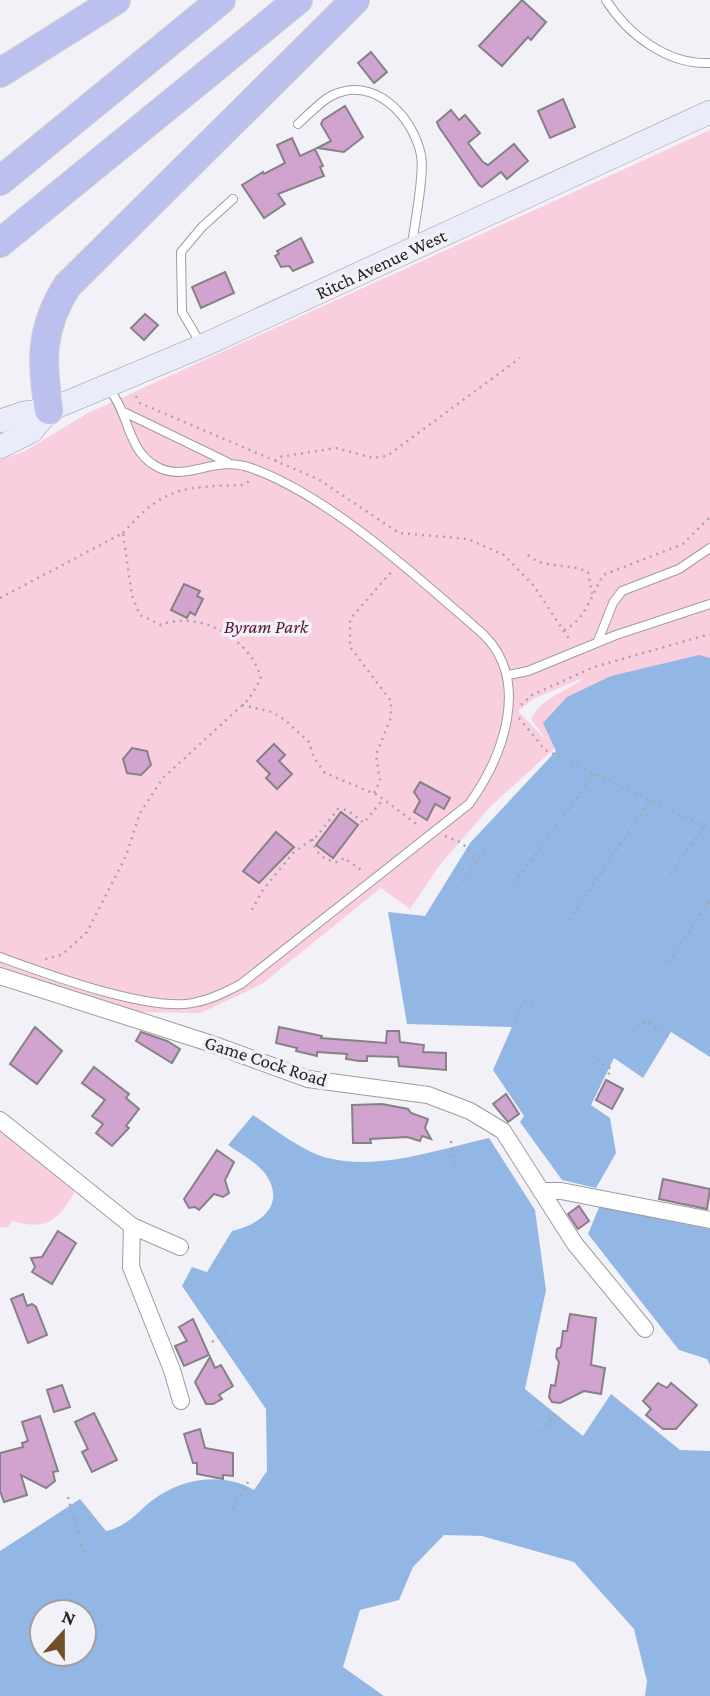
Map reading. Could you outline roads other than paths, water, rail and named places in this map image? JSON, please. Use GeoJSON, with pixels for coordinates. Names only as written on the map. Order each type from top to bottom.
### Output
{"type":"FeatureCollection","features":[{"type":"Feature","properties":{"kind":"highway"},"geometry":{"type":"LineString","coordinates":[[0,73],[116,0]]}},
{"type":"Feature","properties":{"kind":"highway"},"geometry":{"type":"LineString","coordinates":[[0,181],[221,0]]}},
{"type":"Feature","properties":{"kind":"highway"},"geometry":{"type":"LineString","coordinates":[[0,243],[298,0]]}},
{"type":"Feature","properties":{"kind":"highway"},"geometry":{"type":"LineString","coordinates":[[49,410],[42,367],[44,348],[52,315],[67,286],[89,261],[355,0]]}},
{"type":"Feature","properties":{"kind":"main road","name":"Ritch Avenue West"},"geometry":{"type":"LineString","coordinates":[[0,421],[24,413],[49,410],[202,346],[710,112]]}},
{"type":"Feature","properties":{"kind":"main road","name":"Ritch Avenue West"},"geometry":{"type":"LineString","coordinates":[[0,447],[32,431],[49,410]]}},
{"type":"Feature","properties":{"kind":"street","name":"Game Cock Road"},"geometry":{"type":"LineString","coordinates":[[0,976],[209,1043],[308,1079],[442,1098],[503,1131],[575,1244],[645,1329]]}},
{"type":"Feature","properties":{"kind":"street"},"geometry":{"type":"LineString","coordinates":[[0,1120],[132,1226],[180,1247]]}},
{"type":"Feature","properties":{"kind":"street"},"geometry":{"type":"LineString","coordinates":[[541,1191],[561,1191],[710,1220]]}},
{"type":"Feature","properties":{"kind":"street"},"geometry":{"type":"LineString","coordinates":[[132,1226],[131,1267],[181,1401]]}},
{"type":"Feature","properties":{"kind":"lane"},"geometry":{"type":"LineString","coordinates":[[606,0],[629,28],[669,58],[694,64],[710,63]]}},
{"type":"Feature","properties":{"kind":"lane"},"geometry":{"type":"LineString","coordinates":[[298,124],[332,96],[361,88],[382,98],[406,118],[421,156],[412,249]]}},
{"type":"Feature","properties":{"kind":"lane"},"geometry":{"type":"LineString","coordinates":[[202,346],[182,312],[181,252],[202,227],[233,199]]}},
{"type":"Feature","properties":{"kind":"lane"},"geometry":{"type":"LineString","coordinates":[[107,387],[126,414],[132,442],[155,466],[169,472],[185,472],[227,462]]}},
{"type":"Feature","properties":{"kind":"lane"},"geometry":{"type":"LineString","coordinates":[[0,957],[132,997],[175,1004],[196,1003],[241,984],[435,831],[469,803],[498,758],[506,715],[508,675],[496,646],[398,564],[330,512],[264,474],[227,462],[126,414]]}},
{"type":"Feature","properties":{"kind":"lane"},"geometry":{"type":"LineString","coordinates":[[598,641],[613,603],[622,591],[678,569],[710,548]]}},
{"type":"Feature","properties":{"kind":"lane"},"geometry":{"type":"LineString","coordinates":[[508,675],[528,671],[598,641],[710,604]]}},
{"type":"Feature","properties":{"kind":"water"},"geometry":{"type":"Polygon","coordinates":[[[699,655],[710,658],[710,1057],[671,1032],[643,1078],[614,1058],[591,1105],[610,1118],[616,1153],[596,1188],[562,1180],[520,1122],[524,1116],[493,1070],[512,1027],[407,1024],[388,912],[425,916],[470,843],[556,751],[543,723],[567,697],[611,676],[699,655]]]}},
{"type":"Feature","properties":{"kind":"water"},"geometry":{"type":"Polygon","coordinates":[[[253,1115],[309,1150],[328,1158],[348,1161],[368,1162],[409,1157],[489,1138],[535,1210],[546,1290],[525,1389],[583,1436],[611,1394],[680,1450],[710,1451],[710,1696],[645,1696],[647,1681],[634,1629],[574,1562],[482,1536],[444,1535],[413,1567],[399,1600],[360,1610],[343,1667],[384,1696],[0,1696],[0,1551],[80,1499],[106,1531],[122,1525],[160,1495],[183,1484],[220,1479],[254,1490],[267,1471],[266,1409],[182,1286],[192,1267],[207,1272],[232,1231],[257,1221],[273,1201],[273,1192],[267,1176],[252,1161],[228,1145],[253,1115]]]}},
{"type":"Feature","properties":{"kind":"water"},"geometry":{"type":"Polygon","coordinates":[[[600,1205],[710,1229],[710,1365],[707,1359],[679,1350],[588,1234],[600,1205]]]}},
{"type":"Feature","properties":{"kind":"park label","name":"Byram Park"},"geometry":{"type":"Point","coordinates":[266,626]}}]}
